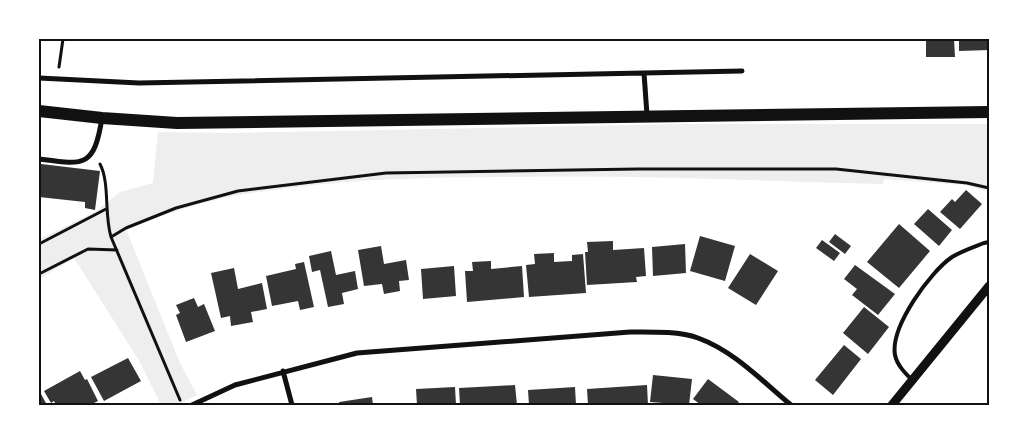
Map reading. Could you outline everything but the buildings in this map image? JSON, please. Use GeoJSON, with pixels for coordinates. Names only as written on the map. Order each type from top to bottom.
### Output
{"type":"FeatureCollection","features":[{"type":"Feature","properties":{"kind":"main road"},"geometry":{"type":"LineString","coordinates":[[39,111],[102,118],[177,123],[989,112]]}},
{"type":"Feature","properties":{"kind":"street"},"geometry":{"type":"LineString","coordinates":[[39,78],[139,83],[742,71]]}},
{"type":"Feature","properties":{"kind":"street"},"geometry":{"type":"LineString","coordinates":[[644,73],[647,116]]}},
{"type":"Feature","properties":{"kind":"street"},"geometry":{"type":"LineString","coordinates":[[39,159],[72,163],[84,160],[91,155],[96,144],[102,118]]}},
{"type":"Feature","properties":{"kind":"street"},"geometry":{"type":"LineString","coordinates":[[892,405],[989,286]]}},
{"type":"Feature","properties":{"kind":"street"},"geometry":{"type":"LineString","coordinates":[[192,405],[235,385],[357,353],[630,332],[657,332],[697,338],[729,353],[791,405]]}},
{"type":"Feature","properties":{"kind":"street"},"geometry":{"type":"LineString","coordinates":[[283,371],[292,405]]}},
{"type":"Feature","properties":{"kind":"lane"},"geometry":{"type":"LineString","coordinates":[[913,380],[903,371],[895,356],[895,340],[910,306],[927,282],[952,258],[989,242]]}},
{"type":"Feature","properties":{"kind":"path"},"geometry":{"type":"LineString","coordinates":[[58,80],[63,39]]}},
{"type":"Feature","properties":{"kind":"path"},"geometry":{"type":"LineString","coordinates":[[91,155],[99,162],[104,171],[106,211],[111,235],[183,405]]}},
{"type":"Feature","properties":{"kind":"path"},"geometry":{"type":"LineString","coordinates":[[111,235],[176,208],[238,191],[386,173],[619,169],[836,169],[967,183],[989,188]]}},
{"type":"Feature","properties":{"kind":"path"},"geometry":{"type":"LineString","coordinates":[[39,244],[106,211]]}},
{"type":"Feature","properties":{"kind":"path"},"geometry":{"type":"LineString","coordinates":[[39,274],[88,249],[117,250]]}},
{"type":"Feature","properties":{"kind":"shaded area"},"geometry":{"type":"Polygon","coordinates":[[[682,124],[989,124],[989,192],[964,185],[884,179],[883,184],[655,178],[484,177],[414,178],[309,185],[211,201],[126,229],[180,363],[197,395],[177,405],[161,405],[138,359],[74,258],[39,279],[39,239],[95,212],[120,192],[153,183],[158,132],[229,133],[682,124]]]}}]}
